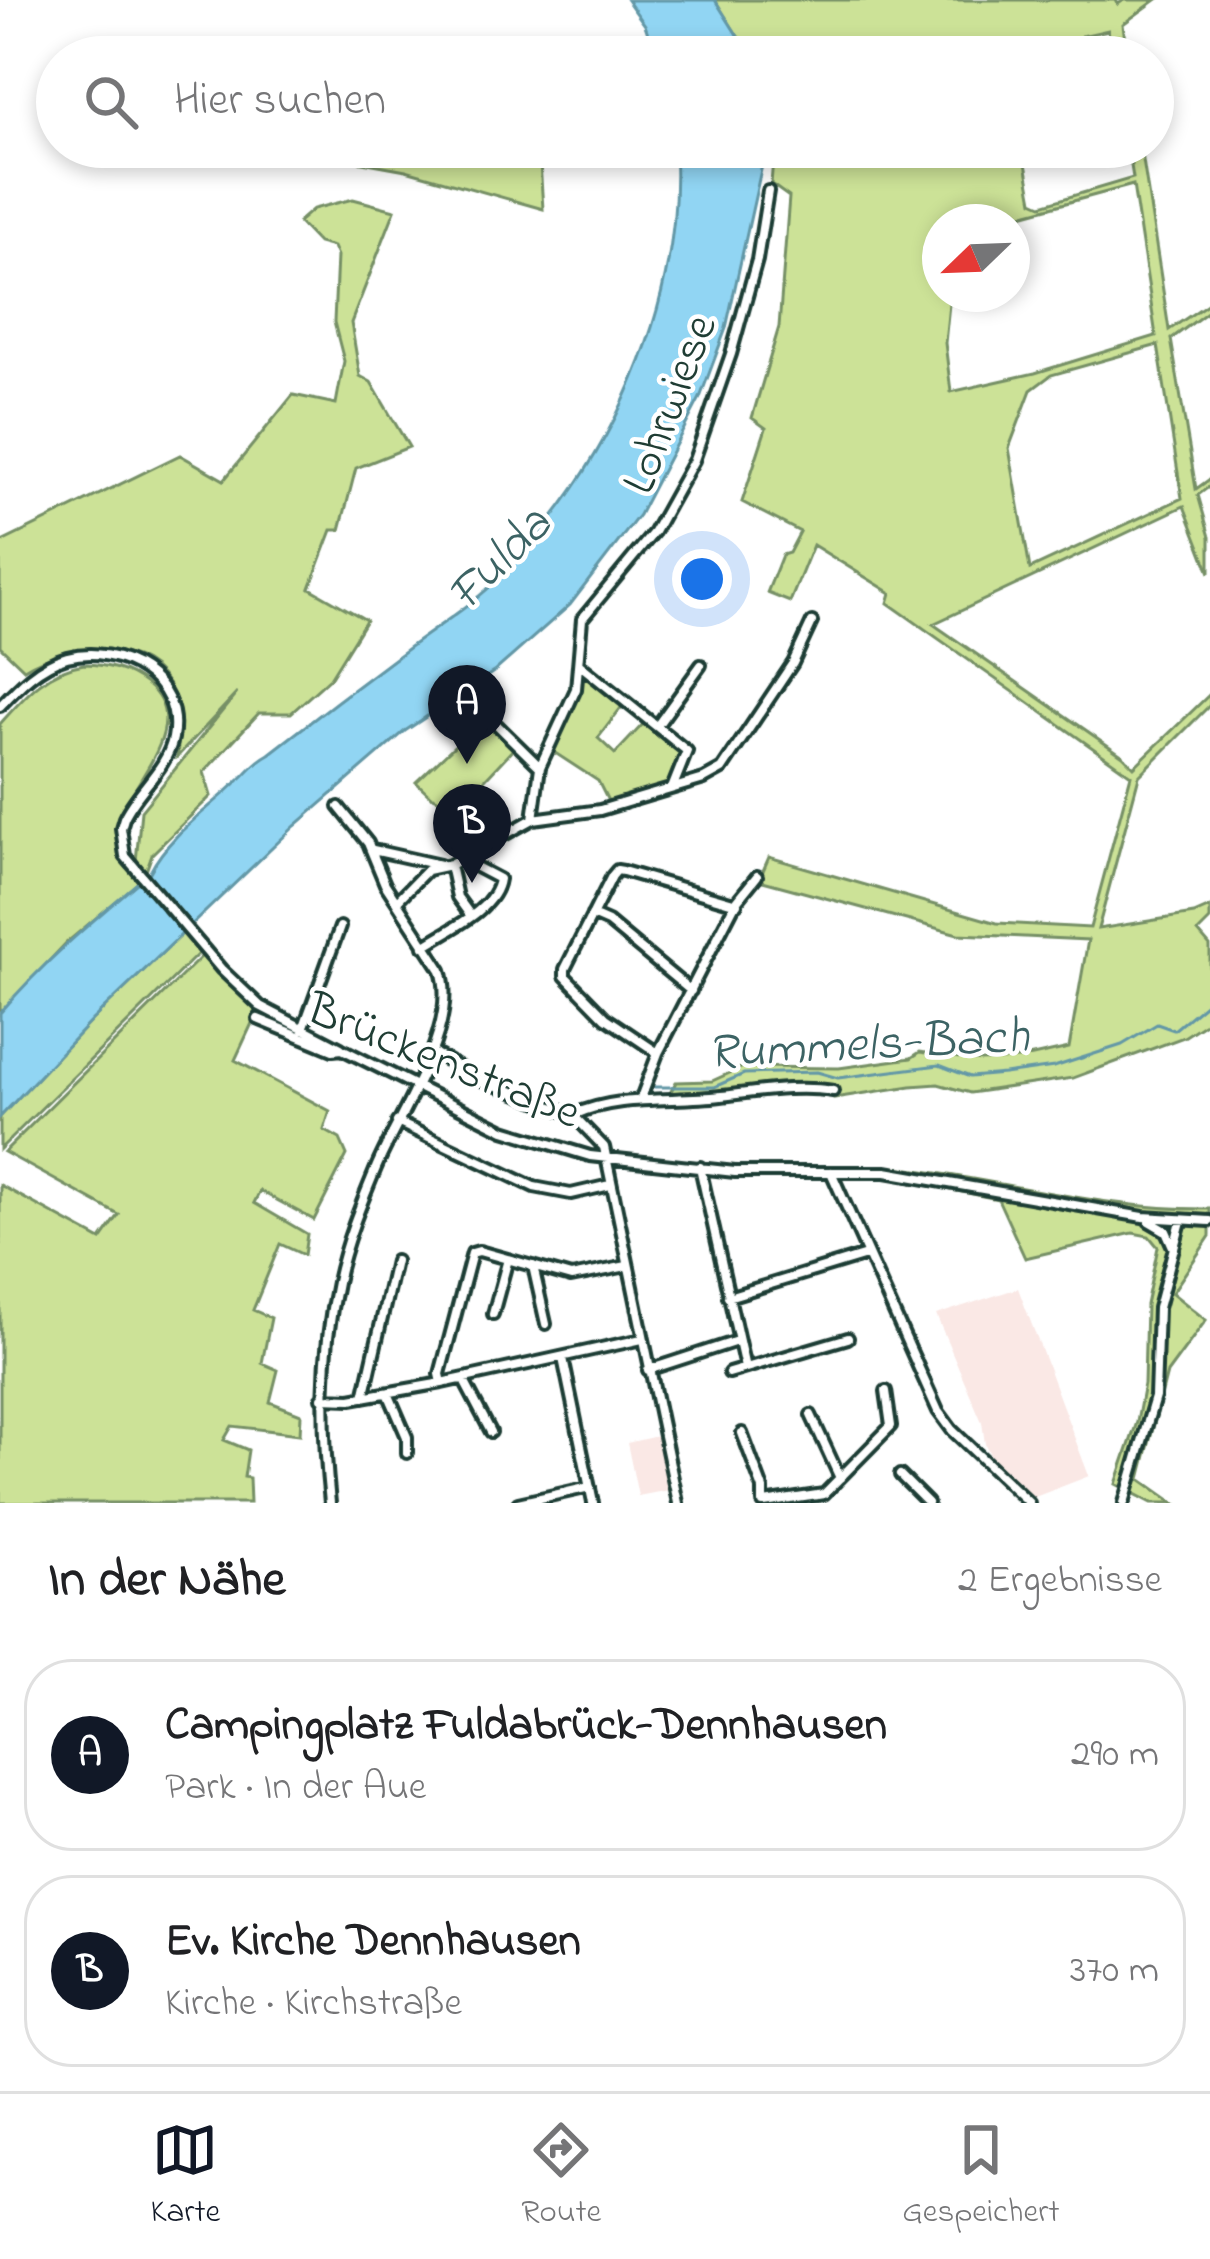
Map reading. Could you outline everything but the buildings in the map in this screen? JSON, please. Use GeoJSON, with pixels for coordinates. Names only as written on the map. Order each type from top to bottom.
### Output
{"type":"FeatureCollection","features":[{"type":"Feature","properties":{"kind":"street","name":"Lohrwiese"},"geometry":{"type":"LineString","coordinates":[[533,819],[540,767],[576,689],[582,620],[654,532],[694,460],[757,260],[768,191]]}},
{"type":"Feature","properties":{"kind":"street"},"geometry":{"type":"LineString","coordinates":[[397,901],[415,879],[533,819],[580,815],[722,769],[793,663],[812,622]]}},
{"type":"Feature","properties":{"kind":"street"},"geometry":{"type":"LineString","coordinates":[[0,706],[24,680],[64,658],[104,655],[143,669],[167,693],[174,718],[167,755],[132,803],[121,828],[128,861],[222,970],[260,1006],[342,1049]]}},
{"type":"Feature","properties":{"kind":"street"},"geometry":{"type":"LineString","coordinates":[[580,665],[687,751],[673,788]]}},
{"type":"Feature","properties":{"kind":"street"},"geometry":{"type":"LineString","coordinates":[[656,726],[701,665]]}},
{"type":"Feature","properties":{"kind":"street"},"geometry":{"type":"LineString","coordinates":[[489,717],[540,767]]}},
{"type":"Feature","properties":{"kind":"street"},"geometry":{"type":"LineString","coordinates":[[330,1503],[322,1398],[338,1279],[359,1211],[432,1052],[446,983],[385,884],[371,850],[339,807]]}},
{"type":"Feature","properties":{"kind":"street"},"geometry":{"type":"LineString","coordinates":[[371,850],[446,865]]}},
{"type":"Feature","properties":{"kind":"street"},"geometry":{"type":"LineString","coordinates":[[424,946],[492,898],[499,879],[460,859]]}},
{"type":"Feature","properties":{"kind":"street"},"geometry":{"type":"LineString","coordinates":[[446,865],[457,897],[470,915]]}},
{"type":"Feature","properties":{"kind":"street"},"geometry":{"type":"LineString","coordinates":[[658,1053],[606,1018],[566,976],[565,969],[592,915],[616,870],[736,904]]}},
{"type":"Feature","properties":{"kind":"street"},"geometry":{"type":"LineString","coordinates":[[640,1100],[658,1053],[736,904],[757,876]]}},
{"type":"Feature","properties":{"kind":"street"},"geometry":{"type":"LineString","coordinates":[[592,915],[608,922],[691,991]]}},
{"type":"Feature","properties":{"kind":"street"},"geometry":{"type":"LineString","coordinates":[[303,1029],[340,927]]}},
{"type":"Feature","properties":{"kind":"street","name":"Brückenstraße"},"geometry":{"type":"LineString","coordinates":[[258,1019],[333,1050],[342,1049],[504,1130],[606,1158],[700,1168],[886,1172],[1143,1217],[1210,1221]]}},
{"type":"Feature","properties":{"kind":"street"},"geometry":{"type":"LineString","coordinates":[[432,1052],[479,1079],[573,1115],[604,1147],[678,1503]]}},
{"type":"Feature","properties":{"kind":"street"},"geometry":{"type":"LineString","coordinates":[[573,1115],[640,1100],[813,1088],[833,1091]]}},
{"type":"Feature","properties":{"kind":"street"},"geometry":{"type":"LineString","coordinates":[[398,1122],[533,1187],[571,1194],[610,1185]]}},
{"type":"Feature","properties":{"kind":"street"},"geometry":{"type":"LineString","coordinates":[[700,1168],[745,1367]]}},
{"type":"Feature","properties":{"kind":"street"},"geometry":{"type":"LineString","coordinates":[[831,1172],[938,1411],[1029,1503]]}},
{"type":"Feature","properties":{"kind":"street"},"geometry":{"type":"LineString","coordinates":[[1143,1217],[1166,1231],[1174,1252]]}},
{"type":"Feature","properties":{"kind":"street"},"geometry":{"type":"LineString","coordinates":[[1124,1503],[1155,1396],[1158,1308],[1181,1221]]}},
{"type":"Feature","properties":{"kind":"street"},"geometry":{"type":"LineString","coordinates":[[442,1383],[440,1374],[468,1257],[478,1251],[578,1277],[627,1266]]}},
{"type":"Feature","properties":{"kind":"street"},"geometry":{"type":"LineString","coordinates":[[728,1297],[866,1255]]}},
{"type":"Feature","properties":{"kind":"street"},"geometry":{"type":"LineString","coordinates":[[493,1314],[508,1259]]}},
{"type":"Feature","properties":{"kind":"street"},"geometry":{"type":"LineString","coordinates":[[364,1396],[395,1261]]}},
{"type":"Feature","properties":{"kind":"street"},"geometry":{"type":"LineString","coordinates":[[533,1266],[546,1324]]}},
{"type":"Feature","properties":{"kind":"street"},"geometry":{"type":"LineString","coordinates":[[729,1372],[848,1338]]}},
{"type":"Feature","properties":{"kind":"street"},"geometry":{"type":"LineString","coordinates":[[322,1398],[388,1393],[642,1339]]}},
{"type":"Feature","properties":{"kind":"street"},"geometry":{"type":"LineString","coordinates":[[647,1370],[737,1341]]}},
{"type":"Feature","properties":{"kind":"street"},"geometry":{"type":"LineString","coordinates":[[563,1358],[593,1503]]}},
{"type":"Feature","properties":{"kind":"street"},"geometry":{"type":"LineString","coordinates":[[463,1379],[491,1432]]}},
{"type":"Feature","properties":{"kind":"street"},"geometry":{"type":"LineString","coordinates":[[742,1433],[763,1489],[763,1503],[816,1498],[891,1426],[886,1391]]}},
{"type":"Feature","properties":{"kind":"street"},"geometry":{"type":"LineString","coordinates":[[388,1393],[407,1436],[407,1453]]}},
{"type":"Feature","properties":{"kind":"street"},"geometry":{"type":"LineString","coordinates":[[811,1415],[840,1478]]}},
{"type":"Feature","properties":{"kind":"street"},"geometry":{"type":"LineString","coordinates":[[900,1475],[928,1503]]}},
{"type":"Feature","properties":{"kind":"street"},"geometry":{"type":"LineString","coordinates":[[518,1503],[590,1487]]}},
{"type":"Feature","properties":{"kind":"shaded area"},"geometry":{"type":"Polygon","coordinates":[[[1018,1288],[1089,1476],[1027,1500],[998,1471],[936,1315],[1018,1288]]]}},
{"type":"Feature","properties":{"kind":"shaded area"},"geometry":{"type":"Polygon","coordinates":[[[657,1436],[669,1490],[638,1496],[627,1443],[657,1436]]]}},
{"type":"Feature","properties":{"kind":"green space"},"geometry":{"type":"Polygon","coordinates":[[[715,0],[1116,0],[1118,4],[1156,0],[1123,24],[1124,36],[1109,36],[1108,30],[1082,36],[738,36],[715,0]]]}},
{"type":"Feature","properties":{"kind":"green space"},"geometry":{"type":"Polygon","coordinates":[[[395,168],[540,168],[543,209],[395,168]]]}},
{"type":"Feature","properties":{"kind":"green space"},"geometry":{"type":"Polygon","coordinates":[[[772,168],[1027,168],[1033,201],[1042,205],[1133,178],[1131,168],[1144,168],[1169,330],[1210,302],[1210,310],[1171,339],[1196,489],[1210,479],[1210,486],[1198,495],[1210,537],[1210,573],[1184,506],[933,624],[1134,767],[1210,694],[1210,705],[1139,776],[1098,929],[1194,914],[1210,907],[1210,920],[1198,932],[1210,946],[1210,1020],[1184,1037],[1073,1078],[970,1093],[938,1084],[834,1098],[833,1086],[670,1093],[676,1082],[712,1081],[743,1067],[839,1068],[911,1058],[920,1052],[981,1061],[1019,1059],[1069,1048],[1088,940],[958,934],[759,880],[769,857],[997,923],[1090,928],[1131,775],[888,603],[891,593],[813,545],[790,602],[767,593],[782,555],[789,553],[800,532],[742,502],[766,428],[752,418],[779,327],[789,197],[771,184],[772,168]],[[1133,185],[1030,213],[1030,204],[922,204],[922,312],[948,312],[945,343],[951,392],[1035,373],[1156,336],[1133,185]],[[1158,345],[1051,375],[1031,390],[1009,448],[1030,569],[1182,498],[1158,345]]]}},
{"type":"Feature","properties":{"kind":"green space"},"geometry":{"type":"Polygon","coordinates":[[[353,199],[395,210],[351,323],[360,376],[371,382],[409,447],[356,468],[340,530],[332,530],[310,588],[366,620],[330,678],[291,713],[259,713],[204,772],[211,796],[152,854],[146,871],[136,861],[141,811],[237,693],[177,757],[176,701],[161,675],[145,662],[126,654],[83,650],[24,669],[0,646],[0,543],[180,455],[224,480],[293,395],[336,404],[344,361],[334,322],[337,256],[333,247],[318,243],[298,222],[313,209],[353,199]]]}},
{"type":"Feature","properties":{"kind":"green space"},"geometry":{"type":"Polygon","coordinates":[[[84,664],[139,679],[160,700],[165,717],[155,755],[116,826],[121,856],[139,882],[66,943],[0,1013],[0,724],[47,679],[84,664]]]}},
{"type":"Feature","properties":{"kind":"green space"},"geometry":{"type":"Polygon","coordinates":[[[589,676],[624,704],[598,738],[615,754],[645,722],[684,754],[672,787],[610,805],[598,781],[552,751],[582,678],[589,676]]]}},
{"type":"Feature","properties":{"kind":"green space"},"geometry":{"type":"Polygon","coordinates":[[[486,716],[516,746],[458,808],[431,796],[416,782],[486,716]]]}},
{"type":"Feature","properties":{"kind":"green space"},"geometry":{"type":"Polygon","coordinates":[[[183,933],[199,953],[0,1149],[0,1117],[183,933]]]}},
{"type":"Feature","properties":{"kind":"green space"},"geometry":{"type":"Polygon","coordinates":[[[202,956],[210,957],[260,1006],[235,1060],[330,1111],[324,1130],[340,1139],[347,1155],[314,1220],[260,1191],[254,1203],[307,1234],[304,1255],[280,1244],[253,1310],[271,1318],[262,1363],[278,1370],[270,1402],[301,1414],[300,1434],[232,1426],[224,1440],[248,1450],[244,1477],[249,1478],[250,1503],[0,1503],[0,1185],[101,1240],[119,1215],[4,1152],[202,956]]]}},
{"type":"Feature","properties":{"kind":"green space"},"geometry":{"type":"Polygon","coordinates":[[[895,1167],[1091,1200],[1210,1209],[1210,1236],[1172,1293],[1206,1320],[1167,1373],[1140,1479],[1174,1503],[1152,1503],[1116,1484],[1144,1384],[1146,1305],[1158,1247],[1149,1236],[1133,1233],[1025,1258],[998,1199],[872,1178],[868,1168],[895,1167]]]}},
{"type":"Feature","properties":{"kind":"water"},"geometry":{"type":"Polygon","coordinates":[[[627,0],[715,0],[738,36],[649,36],[627,0]]]}},
{"type":"Feature","properties":{"kind":"water"},"geometry":{"type":"Polygon","coordinates":[[[675,168],[761,168],[726,328],[700,398],[639,515],[570,605],[495,671],[405,731],[295,826],[92,1020],[0,1117],[0,1013],[17,994],[150,872],[179,834],[256,763],[468,605],[541,532],[607,433],[633,379],[653,323],[675,206],[675,168]]]}},
{"type":"Feature","properties":{"kind":"waterway","name":"Rummels-Bach"},"geometry":{"type":"LineString","coordinates":[[654,1087],[714,1087],[744,1074],[817,1072],[838,1078],[939,1065],[970,1077],[1054,1067],[1122,1045],[1157,1024],[1174,1030],[1210,1000]]}},
{"type":"Feature","properties":{"kind":"place","name":"Campingplatz Fuldabrück-Dennhausen"},"geometry":{"type":"Point","coordinates":[467,764]}},
{"type":"Feature","properties":{"kind":"place","name":"Ev. Kirche Dennhausen"},"geometry":{"type":"Point","coordinates":[472,883]}},
{"type":"Feature","properties":{"kind":"water label","name":"Fulda"},"geometry":{"type":"Point","coordinates":[497,557]}}]}
